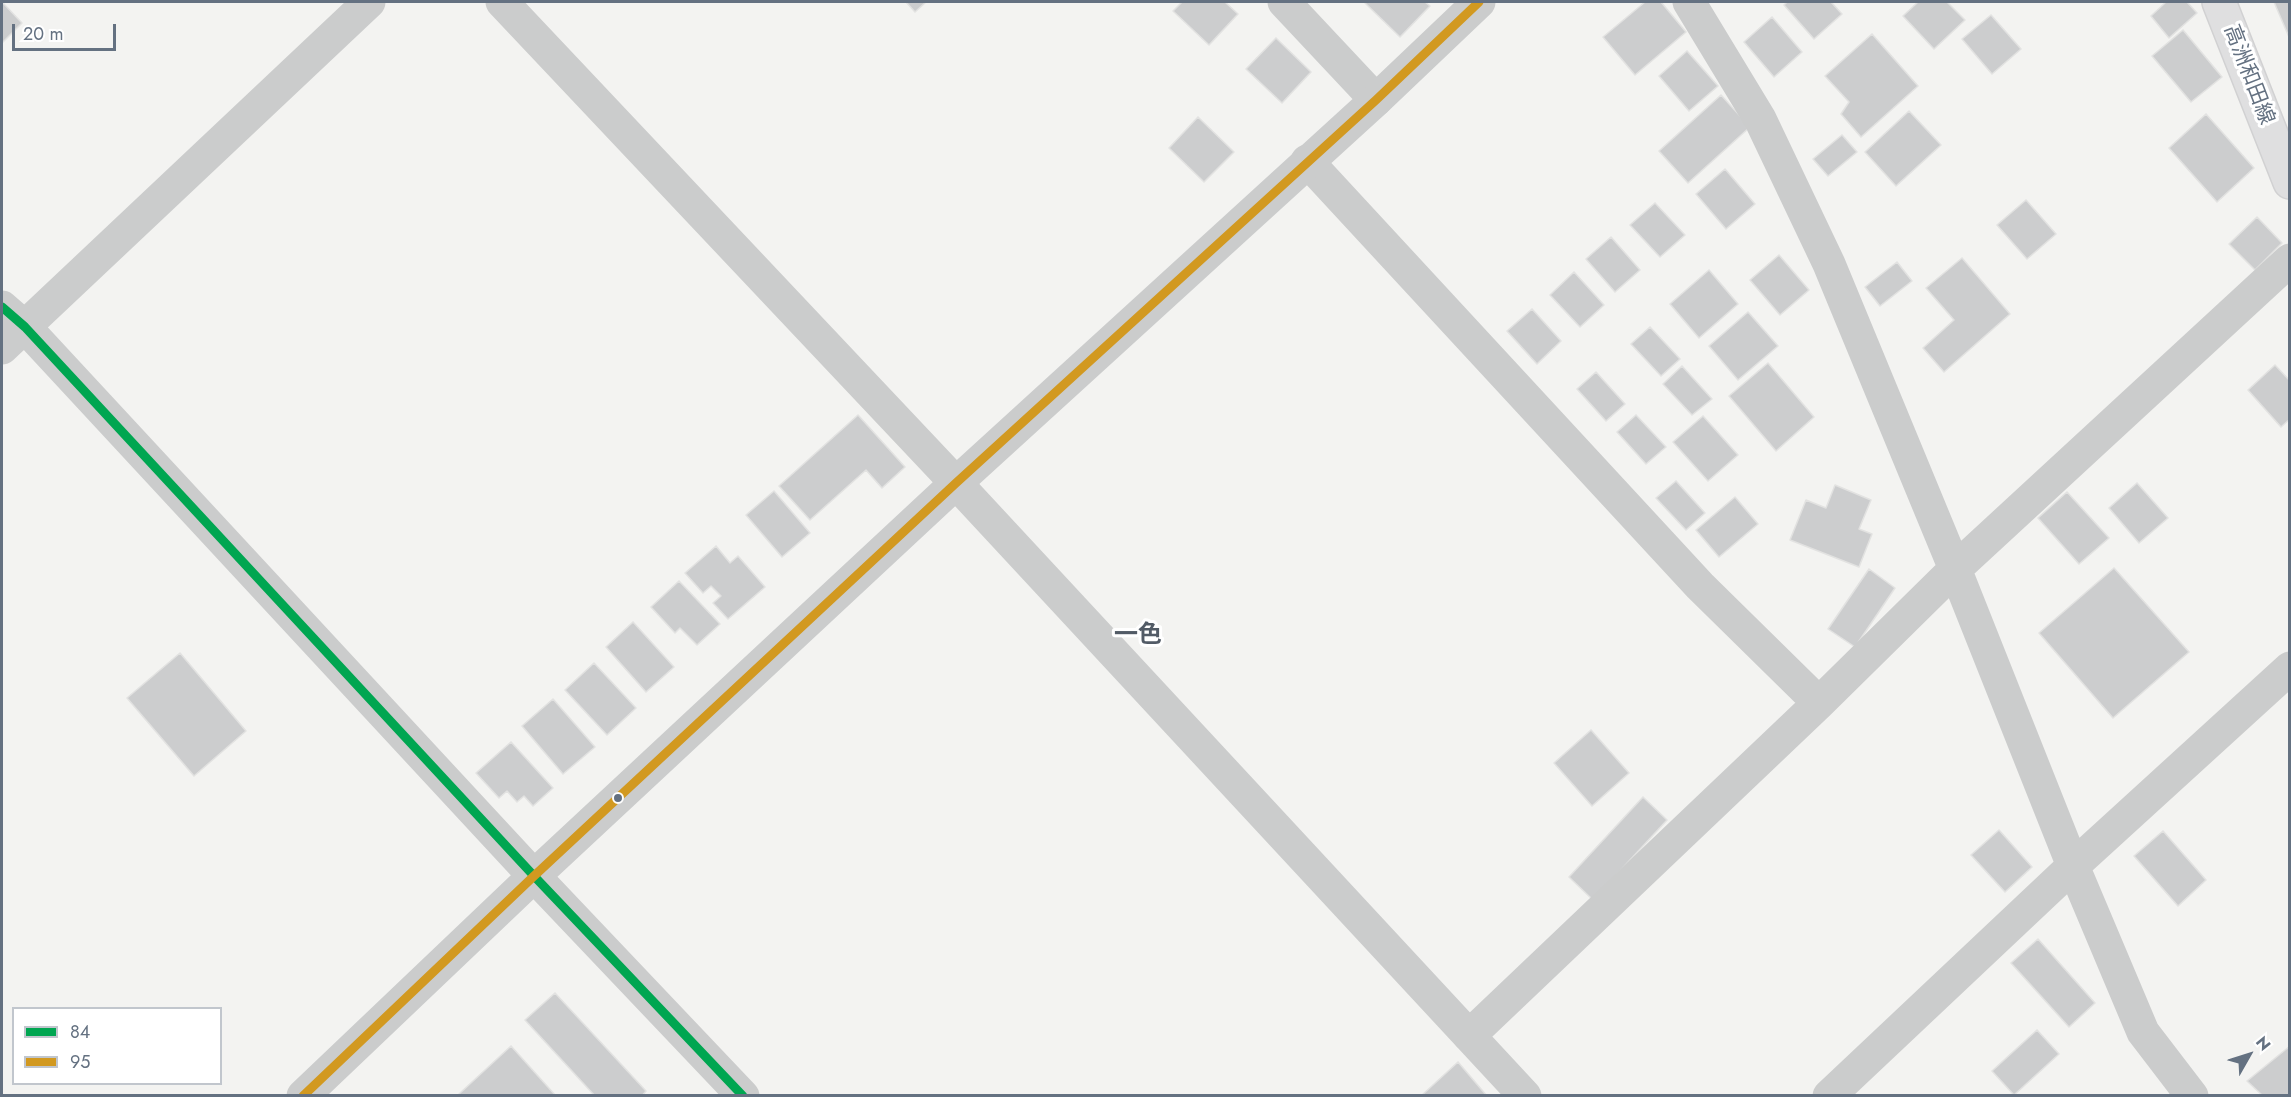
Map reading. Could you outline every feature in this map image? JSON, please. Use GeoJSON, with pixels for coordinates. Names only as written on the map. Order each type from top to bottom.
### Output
{"type":"FeatureCollection","features":[{"type":"Feature","properties":{"kind":"main road","name":"高洲和田線"},"geometry":{"type":"LineString","coordinates":[[2219,2],[2289,182]]}},
{"type":"Feature","properties":{"kind":"street"},"geometry":{"type":"LineString","coordinates":[[369,2],[9,327],[743,1095]]}},
{"type":"Feature","properties":{"kind":"street"},"geometry":{"type":"LineString","coordinates":[[502,2],[956,483],[1525,1095]]}},
{"type":"Feature","properties":{"kind":"street"},"geometry":{"type":"LineString","coordinates":[[1284,2],[1376,100]]}},
{"type":"Feature","properties":{"kind":"street"},"geometry":{"type":"LineString","coordinates":[[303,1095],[534,876],[956,483],[1376,100],[1479,2]]}},
{"type":"Feature","properties":{"kind":"street"},"geometry":{"type":"LineString","coordinates":[[1689,2],[1760,119],[1824,254],[1955,568],[2073,866],[2143,1032],[2192,1095]]}},
{"type":"Feature","properties":{"kind":"street"},"geometry":{"type":"LineString","coordinates":[[1307,161],[1700,586],[1819,703]]}},
{"type":"Feature","properties":{"kind":"street"},"geometry":{"type":"LineString","coordinates":[[1469,1036],[1819,703],[1955,568],[2289,260]]}},
{"type":"Feature","properties":{"kind":"street"},"geometry":{"type":"LineString","coordinates":[[1828,1095],[2289,668]]}},
{"type":"Feature","properties":{"kind":"building"},"geometry":{"type":"Polygon","coordinates":[[[2,2],[22,23],[2,43],[2,2]]]}},
{"type":"Feature","properties":{"kind":"building"},"geometry":{"type":"Polygon","coordinates":[[[906,2],[926,2],[915,12],[906,2]]]}},
{"type":"Feature","properties":{"kind":"building"},"geometry":{"type":"Polygon","coordinates":[[[1182,2],[1225,2],[1238,14],[1209,45],[1173,11],[1182,2]]]}},
{"type":"Feature","properties":{"kind":"building"},"geometry":{"type":"Polygon","coordinates":[[[1364,2],[1425,2],[1430,6],[1400,37],[1364,2]]]}},
{"type":"Feature","properties":{"kind":"building"},"geometry":{"type":"Polygon","coordinates":[[[1645,2],[1661,2],[1686,32],[1635,75],[1603,37],[1645,2]]]}},
{"type":"Feature","properties":{"kind":"building"},"geometry":{"type":"Polygon","coordinates":[[[1787,2],[1831,2],[1842,14],[1814,39],[1784,5],[1787,2]]]}},
{"type":"Feature","properties":{"kind":"building"},"geometry":{"type":"Polygon","coordinates":[[[1918,2],[1947,2],[1965,20],[1934,49],[1903,16],[1918,2]]]}},
{"type":"Feature","properties":{"kind":"building"},"geometry":{"type":"Polygon","coordinates":[[[2166,2],[2187,2],[2197,13],[2169,38],[2151,16],[2166,2]]]}},
{"type":"Feature","properties":{"kind":"building"},"geometry":{"type":"Polygon","coordinates":[[[2274,2],[2290,2],[2290,37],[2289,37],[2274,2]]]}},
{"type":"Feature","properties":{"kind":"building"},"geometry":{"type":"Polygon","coordinates":[[[1991,15],[2021,49],[1992,74],[1962,39],[1991,15]]]}},
{"type":"Feature","properties":{"kind":"building"},"geometry":{"type":"Polygon","coordinates":[[[1772,17],[1802,52],[1774,77],[1744,42],[1772,17]]]}},
{"type":"Feature","properties":{"kind":"building"},"geometry":{"type":"Polygon","coordinates":[[[2183,30],[2222,77],[2191,102],[2152,56],[2183,30]]]}},
{"type":"Feature","properties":{"kind":"building"},"geometry":{"type":"Polygon","coordinates":[[[1872,34],[1918,86],[1861,137],[1841,114],[1849,102],[1825,76],[1872,34]]]}},
{"type":"Feature","properties":{"kind":"building"},"geometry":{"type":"Polygon","coordinates":[[[1276,38],[1311,72],[1282,103],[1246,69],[1276,38]]]}},
{"type":"Feature","properties":{"kind":"building"},"geometry":{"type":"Polygon","coordinates":[[[1687,51],[1718,86],[1689,111],[1659,76],[1687,51]]]}},
{"type":"Feature","properties":{"kind":"building"},"geometry":{"type":"Polygon","coordinates":[[[1721,95],[1750,127],[1688,183],[1659,151],[1721,95]]]}},
{"type":"Feature","properties":{"kind":"building"},"geometry":{"type":"Polygon","coordinates":[[[1909,111],[1941,145],[1896,186],[1865,152],[1909,111]]]}},
{"type":"Feature","properties":{"kind":"building"},"geometry":{"type":"Polygon","coordinates":[[[2206,114],[2254,168],[2217,202],[2169,148],[2206,114]]]}},
{"type":"Feature","properties":{"kind":"building"},"geometry":{"type":"Polygon","coordinates":[[[1198,117],[1234,152],[1204,182],[1169,148],[1198,117]]]}},
{"type":"Feature","properties":{"kind":"building"},"geometry":{"type":"Polygon","coordinates":[[[1842,135],[1857,152],[1828,176],[1813,159],[1842,135]]]}},
{"type":"Feature","properties":{"kind":"building"},"geometry":{"type":"Polygon","coordinates":[[[1725,169],[1755,204],[1726,229],[1696,194],[1725,169]]]}},
{"type":"Feature","properties":{"kind":"building"},"geometry":{"type":"Polygon","coordinates":[[[2026,200],[2056,234],[2027,259],[1997,225],[2026,200]]]}},
{"type":"Feature","properties":{"kind":"building"},"geometry":{"type":"Polygon","coordinates":[[[1655,203],[1685,235],[1660,257],[1630,225],[1655,203]]]}},
{"type":"Feature","properties":{"kind":"building"},"geometry":{"type":"Polygon","coordinates":[[[2257,217],[2282,243],[2255,270],[2229,244],[2257,217]]]}},
{"type":"Feature","properties":{"kind":"building"},"geometry":{"type":"Polygon","coordinates":[[[1611,237],[1640,270],[1615,292],[1586,259],[1611,237]]]}},
{"type":"Feature","properties":{"kind":"building"},"geometry":{"type":"Polygon","coordinates":[[[1779,255],[1809,290],[1780,315],[1750,280],[1779,255]]]}},
{"type":"Feature","properties":{"kind":"building"},"geometry":{"type":"Polygon","coordinates":[[[1962,258],[2010,314],[1944,372],[1923,348],[1954,320],[1926,288],[1962,258]]]}},
{"type":"Feature","properties":{"kind":"building"},"geometry":{"type":"Polygon","coordinates":[[[1897,262],[1912,281],[1880,306],[1865,287],[1897,262]]]}},
{"type":"Feature","properties":{"kind":"building"},"geometry":{"type":"Polygon","coordinates":[[[1709,270],[1738,304],[1699,338],[1670,304],[1709,270]]]}},
{"type":"Feature","properties":{"kind":"building"},"geometry":{"type":"Polygon","coordinates":[[[1574,272],[1604,305],[1580,327],[1550,295],[1574,272]]]}},
{"type":"Feature","properties":{"kind":"building"},"geometry":{"type":"Polygon","coordinates":[[[1532,309],[1561,341],[1537,364],[1507,331],[1532,309]]]}},
{"type":"Feature","properties":{"kind":"building"},"geometry":{"type":"Polygon","coordinates":[[[1748,312],[1778,346],[1738,380],[1709,346],[1748,312]]]}},
{"type":"Feature","properties":{"kind":"building"},"geometry":{"type":"Polygon","coordinates":[[[1650,327],[1680,359],[1661,376],[1631,344],[1650,327]]]}},
{"type":"Feature","properties":{"kind":"building"},"geometry":{"type":"Polygon","coordinates":[[[1768,363],[1814,417],[1776,451],[1729,396],[1768,363]]]}},
{"type":"Feature","properties":{"kind":"building"},"geometry":{"type":"Polygon","coordinates":[[[2275,365],[2290,381],[2290,419],[2281,427],[2248,390],[2275,365]]]}},
{"type":"Feature","properties":{"kind":"building"},"geometry":{"type":"Polygon","coordinates":[[[1682,366],[1712,399],[1692,415],[1663,384],[1682,366]]]}},
{"type":"Feature","properties":{"kind":"building"},"geometry":{"type":"Polygon","coordinates":[[[1596,372],[1625,404],[1606,421],[1577,389],[1596,372]]]}},
{"type":"Feature","properties":{"kind":"building"},"geometry":{"type":"Polygon","coordinates":[[[858,415],[905,467],[882,488],[866,470],[810,520],[779,486],[858,415]]]}},
{"type":"Feature","properties":{"kind":"building"},"geometry":{"type":"Polygon","coordinates":[[[1636,415],[1666,447],[1646,464],[1617,432],[1636,415]]]}},
{"type":"Feature","properties":{"kind":"building"},"geometry":{"type":"Polygon","coordinates":[[[1703,416],[1738,455],[1708,481],[1673,442],[1703,416]]]}},
{"type":"Feature","properties":{"kind":"building"},"geometry":{"type":"Polygon","coordinates":[[[1676,481],[1705,513],[1686,530],[1656,498],[1676,481]]]}},
{"type":"Feature","properties":{"kind":"building"},"geometry":{"type":"Polygon","coordinates":[[[2137,483],[2168,518],[2139,543],[2109,508],[2137,483]]]}},
{"type":"Feature","properties":{"kind":"building"},"geometry":{"type":"Polygon","coordinates":[[[1835,485],[1871,500],[1859,529],[1872,534],[1859,567],[1790,540],[1806,500],[1826,508],[1835,485]]]}},
{"type":"Feature","properties":{"kind":"building"},"geometry":{"type":"Polygon","coordinates":[[[774,491],[810,533],[782,557],[746,515],[774,491]]]}},
{"type":"Feature","properties":{"kind":"building"},"geometry":{"type":"Polygon","coordinates":[[[2067,492],[2109,538],[2079,564],[2038,518],[2067,492]]]}},
{"type":"Feature","properties":{"kind":"building"},"geometry":{"type":"Polygon","coordinates":[[[1735,497],[1758,524],[1719,557],[1696,530],[1735,497]]]}},
{"type":"Feature","properties":{"kind":"building"},"geometry":{"type":"Polygon","coordinates":[[[716,546],[730,563],[738,556],[765,587],[728,619],[713,603],[721,596],[711,586],[703,593],[685,573],[716,546]]]}},
{"type":"Feature","properties":{"kind":"building"},"geometry":{"type":"Polygon","coordinates":[[[2114,568],[2189,652],[2113,718],[2039,633],[2114,568]]]}},
{"type":"Feature","properties":{"kind":"building"},"geometry":{"type":"Polygon","coordinates":[[[1869,569],[1895,588],[1855,647],[1828,629],[1869,569]]]}},
{"type":"Feature","properties":{"kind":"building"},"geometry":{"type":"Polygon","coordinates":[[[679,581],[720,624],[697,645],[680,628],[675,633],[651,607],[679,581]]]}},
{"type":"Feature","properties":{"kind":"building"},"geometry":{"type":"Polygon","coordinates":[[[633,622],[674,667],[646,692],[606,647],[633,622]]]}},
{"type":"Feature","properties":{"kind":"building"},"geometry":{"type":"Polygon","coordinates":[[[180,653],[246,731],[194,776],[127,698],[180,653]]]}},
{"type":"Feature","properties":{"kind":"building"},"geometry":{"type":"Polygon","coordinates":[[[594,663],[636,708],[607,735],[565,690],[594,663]]]}},
{"type":"Feature","properties":{"kind":"building"},"geometry":{"type":"Polygon","coordinates":[[[553,699],[595,747],[563,774],[522,726],[553,699]]]}},
{"type":"Feature","properties":{"kind":"building"},"geometry":{"type":"Polygon","coordinates":[[[1591,730],[1629,773],[1592,806],[1554,763],[1591,730]]]}},
{"type":"Feature","properties":{"kind":"building"},"geometry":{"type":"Polygon","coordinates":[[[511,742],[553,788],[533,806],[524,796],[517,802],[507,791],[499,798],[476,773],[511,742]]]}},
{"type":"Feature","properties":{"kind":"building"},"geometry":{"type":"Polygon","coordinates":[[[1643,797],[1667,820],[1593,900],[1569,877],[1643,797]]]}},
{"type":"Feature","properties":{"kind":"building"},"geometry":{"type":"Polygon","coordinates":[[[1999,830],[2032,867],[2005,892],[1971,855],[1999,830]]]}},
{"type":"Feature","properties":{"kind":"building"},"geometry":{"type":"Polygon","coordinates":[[[2163,831],[2206,880],[2178,906],[2134,856],[2163,831]]]}},
{"type":"Feature","properties":{"kind":"building"},"geometry":{"type":"Polygon","coordinates":[[[2038,939],[2095,1003],[2069,1027],[2011,963],[2038,939]]]}},
{"type":"Feature","properties":{"kind":"building"},"geometry":{"type":"Polygon","coordinates":[[[555,993],[646,1091],[642,1096],[595,1096],[525,1020],[555,993]]]}},
{"type":"Feature","properties":{"kind":"building"},"geometry":{"type":"Polygon","coordinates":[[[2037,1030],[2059,1054],[2014,1095],[1992,1071],[2037,1030]]]}},
{"type":"Feature","properties":{"kind":"building"},"geometry":{"type":"Polygon","coordinates":[[[511,1046],[556,1096],[461,1096],[459,1094],[511,1046]]]}},
{"type":"Feature","properties":{"kind":"building"},"geometry":{"type":"Polygon","coordinates":[[[2290,1046],[2290,1096],[2263,1096],[2247,1081],[2290,1046]]]}},
{"type":"Feature","properties":{"kind":"building"},"geometry":{"type":"Polygon","coordinates":[[[1458,1062],[1487,1096],[1421,1096],[1458,1062]]]}},
{"type":"Feature","properties":{"kind":"transit line","name":"95"},"geometry":{"type":"LineString","coordinates":[[303,1096],[534,876],[956,483],[1376,100],[1479,2]]}},
{"type":"Feature","properties":{"kind":"transit line","name":"84"},"geometry":{"type":"LineString","coordinates":[[2,307],[25,327],[534,876],[743,1096]]}},
{"type":"Feature","properties":{"kind":"district","name":"一色"},"geometry":{"type":"Point","coordinates":[1138,636]}}]}
